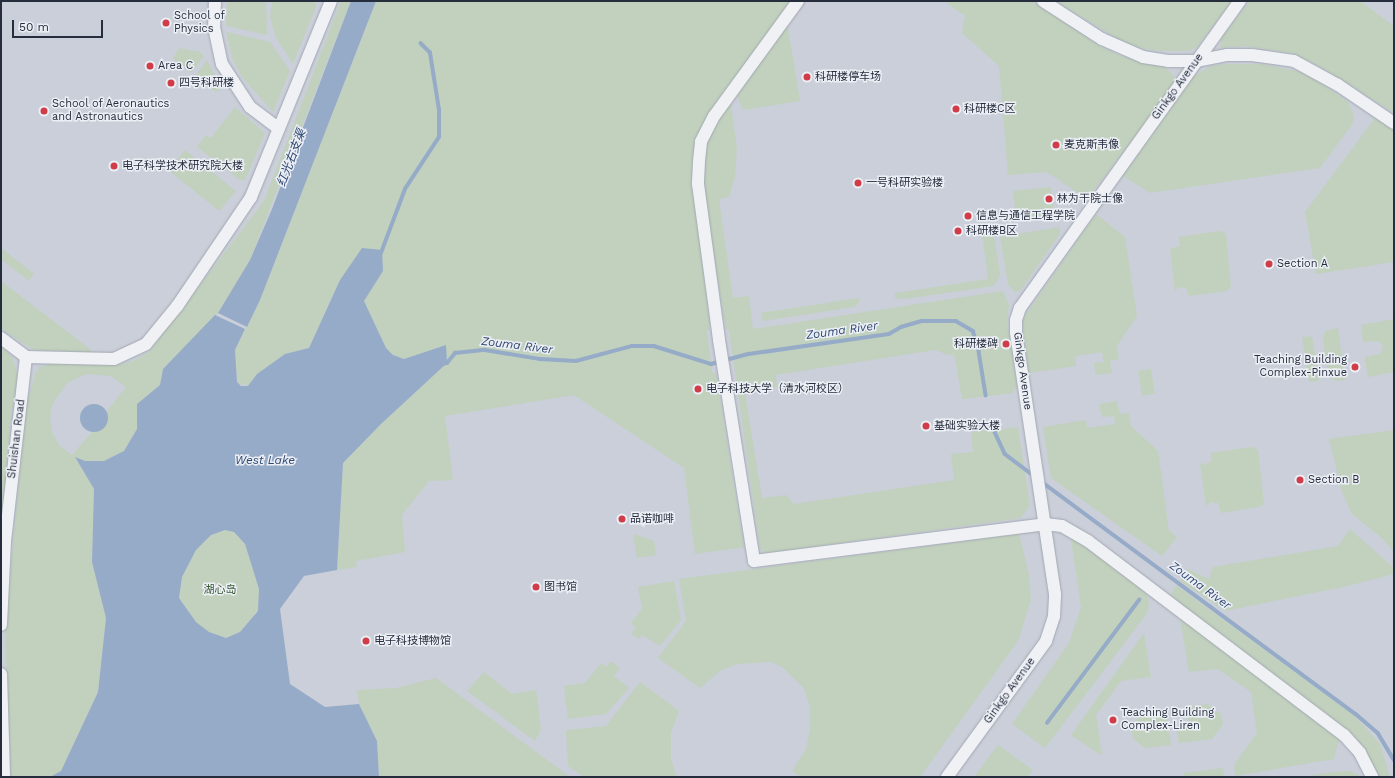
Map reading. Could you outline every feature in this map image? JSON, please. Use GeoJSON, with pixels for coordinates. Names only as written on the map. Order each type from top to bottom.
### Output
{"type":"FeatureCollection","features":[{"type":"Feature","properties":{"kind":"street"},"geometry":{"type":"LineString","coordinates":[[214,1],[214,27],[222,64],[250,107],[279,130]]}},
{"type":"Feature","properties":{"kind":"street"},"geometry":{"type":"LineString","coordinates":[[1,338],[26,357],[114,359],[146,344],[178,305],[251,197],[331,1]]}},
{"type":"Feature","properties":{"kind":"street"},"geometry":{"type":"LineString","coordinates":[[798,1],[714,116],[701,142],[698,184],[719,340],[754,561],[1045,524],[1062,526],[1088,541],[1340,732],[1360,753],[1372,777]]}},
{"type":"Feature","properties":{"kind":"street"},"geometry":{"type":"LineString","coordinates":[[1043,1],[1075,23],[1127,52],[1168,61],[1196,61],[1227,56],[1252,55],[1294,61],[1338,85],[1394,123]]}},
{"type":"Feature","properties":{"kind":"street","name":"Ginkgo Avenue"},"geometry":{"type":"LineString","coordinates":[[947,777],[1046,641],[1052,628],[1055,594],[1016,332],[1016,320],[1020,308],[1240,1]]}},
{"type":"Feature","properties":{"kind":"street","name":"Shuishan Road"},"geometry":{"type":"LineString","coordinates":[[1,625],[5,542],[26,357]]}},
{"type":"Feature","properties":{"kind":"street"},"geometry":{"type":"LineString","coordinates":[[1,674],[4,777]]}},
{"type":"Feature","properties":{"kind":"shaded area","name":"电子科技大学（清水河校区）"},"geometry":{"type":"Polygon","coordinates":[[[1,1],[1394,1],[1394,777],[1,777],[1,1]]]}},
{"type":"Feature","properties":{"kind":"green space"},"geometry":{"type":"Polygon","coordinates":[[[227,1],[266,1],[267,35],[226,26],[227,1]]]}},
{"type":"Feature","properties":{"kind":"green space"},"geometry":{"type":"Polygon","coordinates":[[[272,1],[312,1],[317,4],[293,64],[276,38],[270,17],[272,1]]]}},
{"type":"Feature","properties":{"kind":"green space"},"geometry":{"type":"Polygon","coordinates":[[[341,1],[351,1],[250,260],[218,313],[163,369],[160,385],[137,404],[137,429],[124,451],[104,461],[85,461],[75,458],[94,489],[92,562],[106,618],[98,692],[61,771],[50,777],[11,777],[5,628],[26,408],[35,374],[40,367],[57,362],[118,365],[133,361],[149,352],[264,201],[341,1]],[[86,374],[67,383],[52,405],[50,418],[52,432],[59,445],[72,455],[92,432],[97,431],[107,411],[126,387],[111,376],[86,374]]]}},
{"type":"Feature","properties":{"kind":"green space"},"geometry":{"type":"Polygon","coordinates":[[[376,1],[793,1],[710,114],[694,183],[710,329],[707,330],[712,372],[716,374],[744,547],[695,554],[684,468],[574,395],[445,416],[453,480],[429,481],[402,515],[405,552],[356,561],[357,567],[337,570],[343,463],[381,424],[447,363],[422,354],[404,359],[393,355],[386,348],[364,301],[383,271],[340,280],[309,348],[285,354],[257,374],[248,386],[237,383],[235,350],[260,300],[376,1]]]}},
{"type":"Feature","properties":{"kind":"green space"},"geometry":{"type":"Polygon","coordinates":[[[944,1],[1032,1],[1101,47],[1121,56],[1166,68],[1174,76],[1174,86],[1087,199],[1047,172],[1008,175],[999,66],[962,33],[965,16],[944,1]]]}},
{"type":"Feature","properties":{"kind":"green space"},"geometry":{"type":"Polygon","coordinates":[[[1055,1],[1232,1],[1197,47],[1189,51],[1163,51],[1144,49],[1125,43],[1055,1]]]}},
{"type":"Feature","properties":{"kind":"green space"},"geometry":{"type":"Polygon","coordinates":[[[1250,1],[1360,1],[1394,26],[1394,113],[1325,69],[1292,53],[1244,46],[1220,48],[1222,37],[1250,1]]]}},
{"type":"Feature","properties":{"kind":"green space"},"geometry":{"type":"Polygon","coordinates":[[[787,23],[800,101],[743,110],[736,92],[787,23]]]}},
{"type":"Feature","properties":{"kind":"green space"},"geometry":{"type":"Polygon","coordinates":[[[226,32],[270,42],[290,71],[273,112],[242,77],[232,58],[226,32]]]}},
{"type":"Feature","properties":{"kind":"green space"},"geometry":{"type":"Polygon","coordinates":[[[179,48],[200,52],[204,56],[191,73],[173,59],[179,48]]]}},
{"type":"Feature","properties":{"kind":"green space"},"geometry":{"type":"Polygon","coordinates":[[[207,60],[221,87],[216,92],[195,76],[207,60]]]}},
{"type":"Feature","properties":{"kind":"green space"},"geometry":{"type":"Polygon","coordinates":[[[1226,64],[1261,64],[1306,73],[1347,101],[1352,110],[1354,122],[1320,168],[1150,193],[1123,176],[1193,77],[1211,66],[1226,64]]]}},
{"type":"Feature","properties":{"kind":"green space"},"geometry":{"type":"Polygon","coordinates":[[[727,104],[731,104],[737,149],[735,176],[729,197],[719,199],[733,298],[749,296],[753,329],[1003,291],[1009,305],[1007,320],[1017,388],[1013,389],[1014,393],[962,399],[954,354],[948,355],[935,350],[776,375],[777,387],[745,393],[762,498],[786,495],[794,504],[954,480],[951,454],[973,452],[971,432],[1018,427],[1030,505],[1021,518],[767,553],[760,549],[729,330],[726,329],[702,186],[706,144],[727,104]]]}},
{"type":"Feature","properties":{"kind":"green space"},"geometry":{"type":"Polygon","coordinates":[[[235,107],[265,133],[245,180],[240,180],[197,147],[206,135],[211,138],[235,107]]]}},
{"type":"Feature","properties":{"kind":"green space"},"geometry":{"type":"Polygon","coordinates":[[[1378,114],[1394,123],[1394,262],[1316,274],[1305,212],[1378,114]]]}},
{"type":"Feature","properties":{"kind":"green space"},"geometry":{"type":"Polygon","coordinates":[[[185,150],[236,191],[219,211],[169,170],[185,150]]]}},
{"type":"Feature","properties":{"kind":"green space"},"geometry":{"type":"Polygon","coordinates":[[[1051,187],[1054,215],[1016,219],[1013,191],[1051,187]]]}},
{"type":"Feature","properties":{"kind":"green space"},"geometry":{"type":"Polygon","coordinates":[[[1096,214],[1125,237],[1137,316],[1117,346],[1119,359],[1110,361],[1112,373],[1096,375],[1094,363],[1104,362],[1102,352],[1075,356],[1076,366],[1029,373],[1022,320],[1096,214]]]}},
{"type":"Feature","properties":{"kind":"green space"},"geometry":{"type":"Polygon","coordinates":[[[1060,227],[1060,234],[1020,291],[1015,292],[1008,284],[1000,237],[1060,227]]]}},
{"type":"Feature","properties":{"kind":"green space"},"geometry":{"type":"Polygon","coordinates":[[[1219,231],[1226,234],[1231,288],[1226,291],[1189,296],[1186,288],[1179,287],[1175,291],[1170,249],[1180,246],[1179,237],[1219,231]]]}},
{"type":"Feature","properties":{"kind":"green space"},"geometry":{"type":"Polygon","coordinates":[[[982,234],[992,235],[995,241],[1000,275],[994,286],[904,299],[895,298],[895,293],[988,279],[982,234]]]}},
{"type":"Feature","properties":{"kind":"green space"},"geometry":{"type":"Polygon","coordinates":[[[1,248],[34,274],[29,281],[1,259],[1,248]]]}},
{"type":"Feature","properties":{"kind":"green space"},"geometry":{"type":"Polygon","coordinates":[[[1,281],[90,349],[91,353],[34,350],[1,329],[1,281]]]}},
{"type":"Feature","properties":{"kind":"green space"},"geometry":{"type":"Polygon","coordinates":[[[859,298],[859,302],[854,307],[763,321],[761,313],[859,298]]]}},
{"type":"Feature","properties":{"kind":"green space"},"geometry":{"type":"Polygon","coordinates":[[[1394,319],[1394,372],[1368,377],[1365,357],[1380,354],[1383,346],[1378,341],[1363,342],[1361,325],[1394,319]]]}},
{"type":"Feature","properties":{"kind":"green space"},"geometry":{"type":"Polygon","coordinates":[[[1338,328],[1345,380],[1337,381],[1331,379],[1328,373],[1323,340],[1325,331],[1338,328]]]}},
{"type":"Feature","properties":{"kind":"green space"},"geometry":{"type":"Polygon","coordinates":[[[1312,336],[1319,380],[1309,382],[1302,338],[1312,336]]]}},
{"type":"Feature","properties":{"kind":"green space"},"geometry":{"type":"Polygon","coordinates":[[[1,347],[12,357],[19,378],[11,415],[1,529],[1,347]]]}},
{"type":"Feature","properties":{"kind":"green space"},"geometry":{"type":"Polygon","coordinates":[[[1151,369],[1155,394],[1142,396],[1138,371],[1151,369]]]}},
{"type":"Feature","properties":{"kind":"green space"},"geometry":{"type":"Polygon","coordinates":[[[1117,401],[1120,414],[1129,413],[1131,426],[1158,451],[1169,531],[1177,537],[1162,556],[1051,478],[1043,427],[1086,420],[1087,428],[1115,424],[1114,416],[1102,417],[1099,404],[1117,401]]]}},
{"type":"Feature","properties":{"kind":"green space"},"geometry":{"type":"Polygon","coordinates":[[[1394,430],[1394,552],[1383,539],[1352,514],[1342,492],[1329,439],[1394,430]]]}},
{"type":"Feature","properties":{"kind":"green space"},"geometry":{"type":"Polygon","coordinates":[[[1252,447],[1258,450],[1264,504],[1259,507],[1221,513],[1218,503],[1211,502],[1206,506],[1200,463],[1205,465],[1211,461],[1211,453],[1252,447]]]}},
{"type":"Feature","properties":{"kind":"green space"},"geometry":{"type":"Polygon","coordinates":[[[1350,529],[1394,568],[1394,574],[1343,587],[1225,611],[1180,581],[1187,569],[1209,579],[1213,567],[1338,546],[1350,529]]]}},
{"type":"Feature","properties":{"kind":"green space","name":"湖心岛"},"geometry":{"type":"Polygon","coordinates":[[[225,530],[234,532],[245,544],[259,589],[258,611],[240,632],[226,638],[209,632],[196,622],[179,598],[182,577],[196,550],[211,535],[225,530]]]}},
{"type":"Feature","properties":{"kind":"green space"},"geometry":{"type":"Polygon","coordinates":[[[1070,533],[1146,593],[1149,602],[1148,612],[1045,748],[1012,724],[1069,643],[1081,607],[1070,533]]]}},
{"type":"Feature","properties":{"kind":"green space"},"geometry":{"type":"Polygon","coordinates":[[[633,534],[654,541],[656,555],[637,558],[633,534]]]}},
{"type":"Feature","properties":{"kind":"green space"},"geometry":{"type":"Polygon","coordinates":[[[1019,534],[1029,574],[1031,600],[1018,641],[920,777],[800,777],[792,771],[806,749],[810,729],[810,707],[804,688],[782,667],[771,662],[738,664],[721,670],[700,688],[658,658],[686,621],[679,579],[1019,534]]]}},
{"type":"Feature","properties":{"kind":"green space"},"geometry":{"type":"Polygon","coordinates":[[[674,581],[681,620],[660,646],[642,635],[639,639],[631,634],[636,627],[631,623],[642,609],[638,587],[674,581]]]}},
{"type":"Feature","properties":{"kind":"green space"},"geometry":{"type":"Polygon","coordinates":[[[1176,585],[1355,716],[1380,744],[1390,777],[1377,777],[1371,761],[1361,747],[1170,596],[1176,585]]]}},
{"type":"Feature","properties":{"kind":"green space"},"geometry":{"type":"Polygon","coordinates":[[[1180,618],[1338,735],[1339,740],[1334,759],[1235,776],[1234,765],[1257,733],[1251,692],[1218,669],[1189,672],[1180,618]]]}},
{"type":"Feature","properties":{"kind":"green space"},"geometry":{"type":"Polygon","coordinates":[[[1144,633],[1151,677],[1121,681],[1096,715],[1102,756],[1071,735],[1144,633]]]}},
{"type":"Feature","properties":{"kind":"green space"},"geometry":{"type":"Polygon","coordinates":[[[611,661],[620,668],[614,676],[629,688],[606,714],[568,719],[564,686],[585,683],[601,663],[606,667],[611,661]]]}},
{"type":"Feature","properties":{"kind":"green space"},"geometry":{"type":"Polygon","coordinates":[[[484,672],[512,694],[536,690],[541,729],[535,741],[467,691],[484,672]]]}},
{"type":"Feature","properties":{"kind":"green space"},"geometry":{"type":"Polygon","coordinates":[[[436,678],[570,777],[379,777],[377,741],[359,704],[357,690],[396,688],[436,678]]]}},
{"type":"Feature","properties":{"kind":"green space"},"geometry":{"type":"Polygon","coordinates":[[[640,682],[679,711],[671,733],[671,759],[677,777],[584,777],[568,766],[566,730],[606,726],[640,682]]]}},
{"type":"Feature","properties":{"kind":"green space"},"geometry":{"type":"Polygon","coordinates":[[[1207,704],[1221,714],[1223,724],[1212,739],[1179,743],[1176,728],[1189,725],[1187,707],[1207,704]]]}},
{"type":"Feature","properties":{"kind":"green space"},"geometry":{"type":"Polygon","coordinates":[[[1166,711],[1171,745],[1145,748],[1133,739],[1131,727],[1141,714],[1166,711]]]}},
{"type":"Feature","properties":{"kind":"green space"},"geometry":{"type":"Polygon","coordinates":[[[998,745],[1033,770],[1027,777],[974,777],[998,745]]]}},
{"type":"Feature","properties":{"kind":"green space"},"geometry":{"type":"Polygon","coordinates":[[[1223,768],[1224,777],[1184,777],[1184,773],[1223,768]]]}},
{"type":"Feature","properties":{"kind":"green space"},"geometry":{"type":"Polygon","coordinates":[[[1349,771],[1364,777],[1301,777],[1333,772],[1349,771]]]}},
{"type":"Feature","properties":{"kind":"water","name":"红光右支渠"},"geometry":{"type":"Polygon","coordinates":[[[351,1],[376,1],[260,300],[247,327],[218,313],[250,260],[272,209],[351,1]]]}},
{"type":"Feature","properties":{"kind":"water","name":"West Lake"},"geometry":{"type":"Polygon","coordinates":[[[362,248],[382,250],[383,271],[364,301],[386,348],[393,355],[404,359],[446,345],[447,363],[381,424],[343,463],[337,570],[304,576],[280,609],[290,684],[325,707],[359,704],[377,741],[379,777],[50,777],[61,771],[98,692],[106,618],[92,562],[94,489],[75,457],[85,461],[104,461],[124,451],[137,429],[137,404],[160,385],[163,369],[215,315],[245,329],[235,350],[237,382],[241,386],[248,386],[257,374],[285,354],[309,348],[340,280],[362,248]],[[225,530],[211,535],[196,550],[182,577],[179,598],[196,622],[209,632],[226,638],[240,632],[258,611],[259,589],[245,544],[234,532],[225,530]]]}},
{"type":"Feature","properties":{"kind":"water"},"geometry":{"type":"Polygon","coordinates":[[[94,404],[104,408],[108,418],[104,428],[94,432],[84,428],[80,418],[84,408],[94,404]]]}},
{"type":"Feature","properties":{"kind":"waterway","name":"Zouma River"},"geometry":{"type":"LineString","coordinates":[[381,253],[405,189],[439,137],[439,110],[430,53],[421,44]]}},
{"type":"Feature","properties":{"kind":"waterway","name":"Zouma River"},"geometry":{"type":"LineString","coordinates":[[443,364],[447,363],[455,353],[485,350],[540,359],[576,361],[632,346],[654,346],[711,364],[749,354],[889,334],[901,327],[922,321],[956,321],[973,331],[978,345],[986,395]]}},
{"type":"Feature","properties":{"kind":"waterway","name":"Zouma River"},"geometry":{"type":"LineString","coordinates":[[994,430],[1005,454],[1034,476]]}},
{"type":"Feature","properties":{"kind":"waterway","name":"Zouma River"},"geometry":{"type":"LineString","coordinates":[[1042,482],[1356,714],[1378,733],[1394,760]]}},
{"type":"Feature","properties":{"kind":"waterway"},"geometry":{"type":"LineString","coordinates":[[1047,723],[1139,600]]}},
{"type":"Feature","properties":{"kind":"place","name":"School of Physics"},"geometry":{"type":"Point","coordinates":[166,23]}},
{"type":"Feature","properties":{"kind":"place","name":"Area C"},"geometry":{"type":"Point","coordinates":[150,66]}},
{"type":"Feature","properties":{"kind":"place","name":"科研楼停车场"},"geometry":{"type":"Point","coordinates":[807,77]}},
{"type":"Feature","properties":{"kind":"place","name":"四号科研楼"},"geometry":{"type":"Point","coordinates":[171,83]}},
{"type":"Feature","properties":{"kind":"place","name":"科研楼C区"},"geometry":{"type":"Point","coordinates":[956,109]}},
{"type":"Feature","properties":{"kind":"place","name":"School of Aeronautics and Astronautics"},"geometry":{"type":"Point","coordinates":[44,111]}},
{"type":"Feature","properties":{"kind":"place","name":"麦克斯韦像"},"geometry":{"type":"Point","coordinates":[1056,145]}},
{"type":"Feature","properties":{"kind":"place","name":"电子科学技术研究院大楼"},"geometry":{"type":"Point","coordinates":[114,166]}},
{"type":"Feature","properties":{"kind":"place","name":"一号科研实验楼"},"geometry":{"type":"Point","coordinates":[858,183]}},
{"type":"Feature","properties":{"kind":"place","name":"林为干院士像"},"geometry":{"type":"Point","coordinates":[1049,199]}},
{"type":"Feature","properties":{"kind":"place","name":"信息与通信工程学院"},"geometry":{"type":"Point","coordinates":[968,216]}},
{"type":"Feature","properties":{"kind":"place","name":"科研楼B区"},"geometry":{"type":"Point","coordinates":[958,231]}},
{"type":"Feature","properties":{"kind":"place","name":"Section A"},"geometry":{"type":"Point","coordinates":[1269,264]}},
{"type":"Feature","properties":{"kind":"place","name":"科研楼碑"},"geometry":{"type":"Point","coordinates":[1006,344]}},
{"type":"Feature","properties":{"kind":"place","name":"Teaching Building Complex-Pinxue"},"geometry":{"type":"Point","coordinates":[1355,367]}},
{"type":"Feature","properties":{"kind":"place","name":"电子科技大学（清水河校区）"},"geometry":{"type":"Point","coordinates":[698,389]}},
{"type":"Feature","properties":{"kind":"place","name":"基础实验大楼"},"geometry":{"type":"Point","coordinates":[926,426]}},
{"type":"Feature","properties":{"kind":"place","name":"Section B"},"geometry":{"type":"Point","coordinates":[1300,480]}},
{"type":"Feature","properties":{"kind":"place","name":"品诺咖啡"},"geometry":{"type":"Point","coordinates":[622,519]}},
{"type":"Feature","properties":{"kind":"place","name":"图书馆"},"geometry":{"type":"Point","coordinates":[536,587]}},
{"type":"Feature","properties":{"kind":"place","name":"电子科技博物馆"},"geometry":{"type":"Point","coordinates":[366,641]}},
{"type":"Feature","properties":{"kind":"place","name":"Teaching Building Complex-Liren"},"geometry":{"type":"Point","coordinates":[1113,720]}}]}
